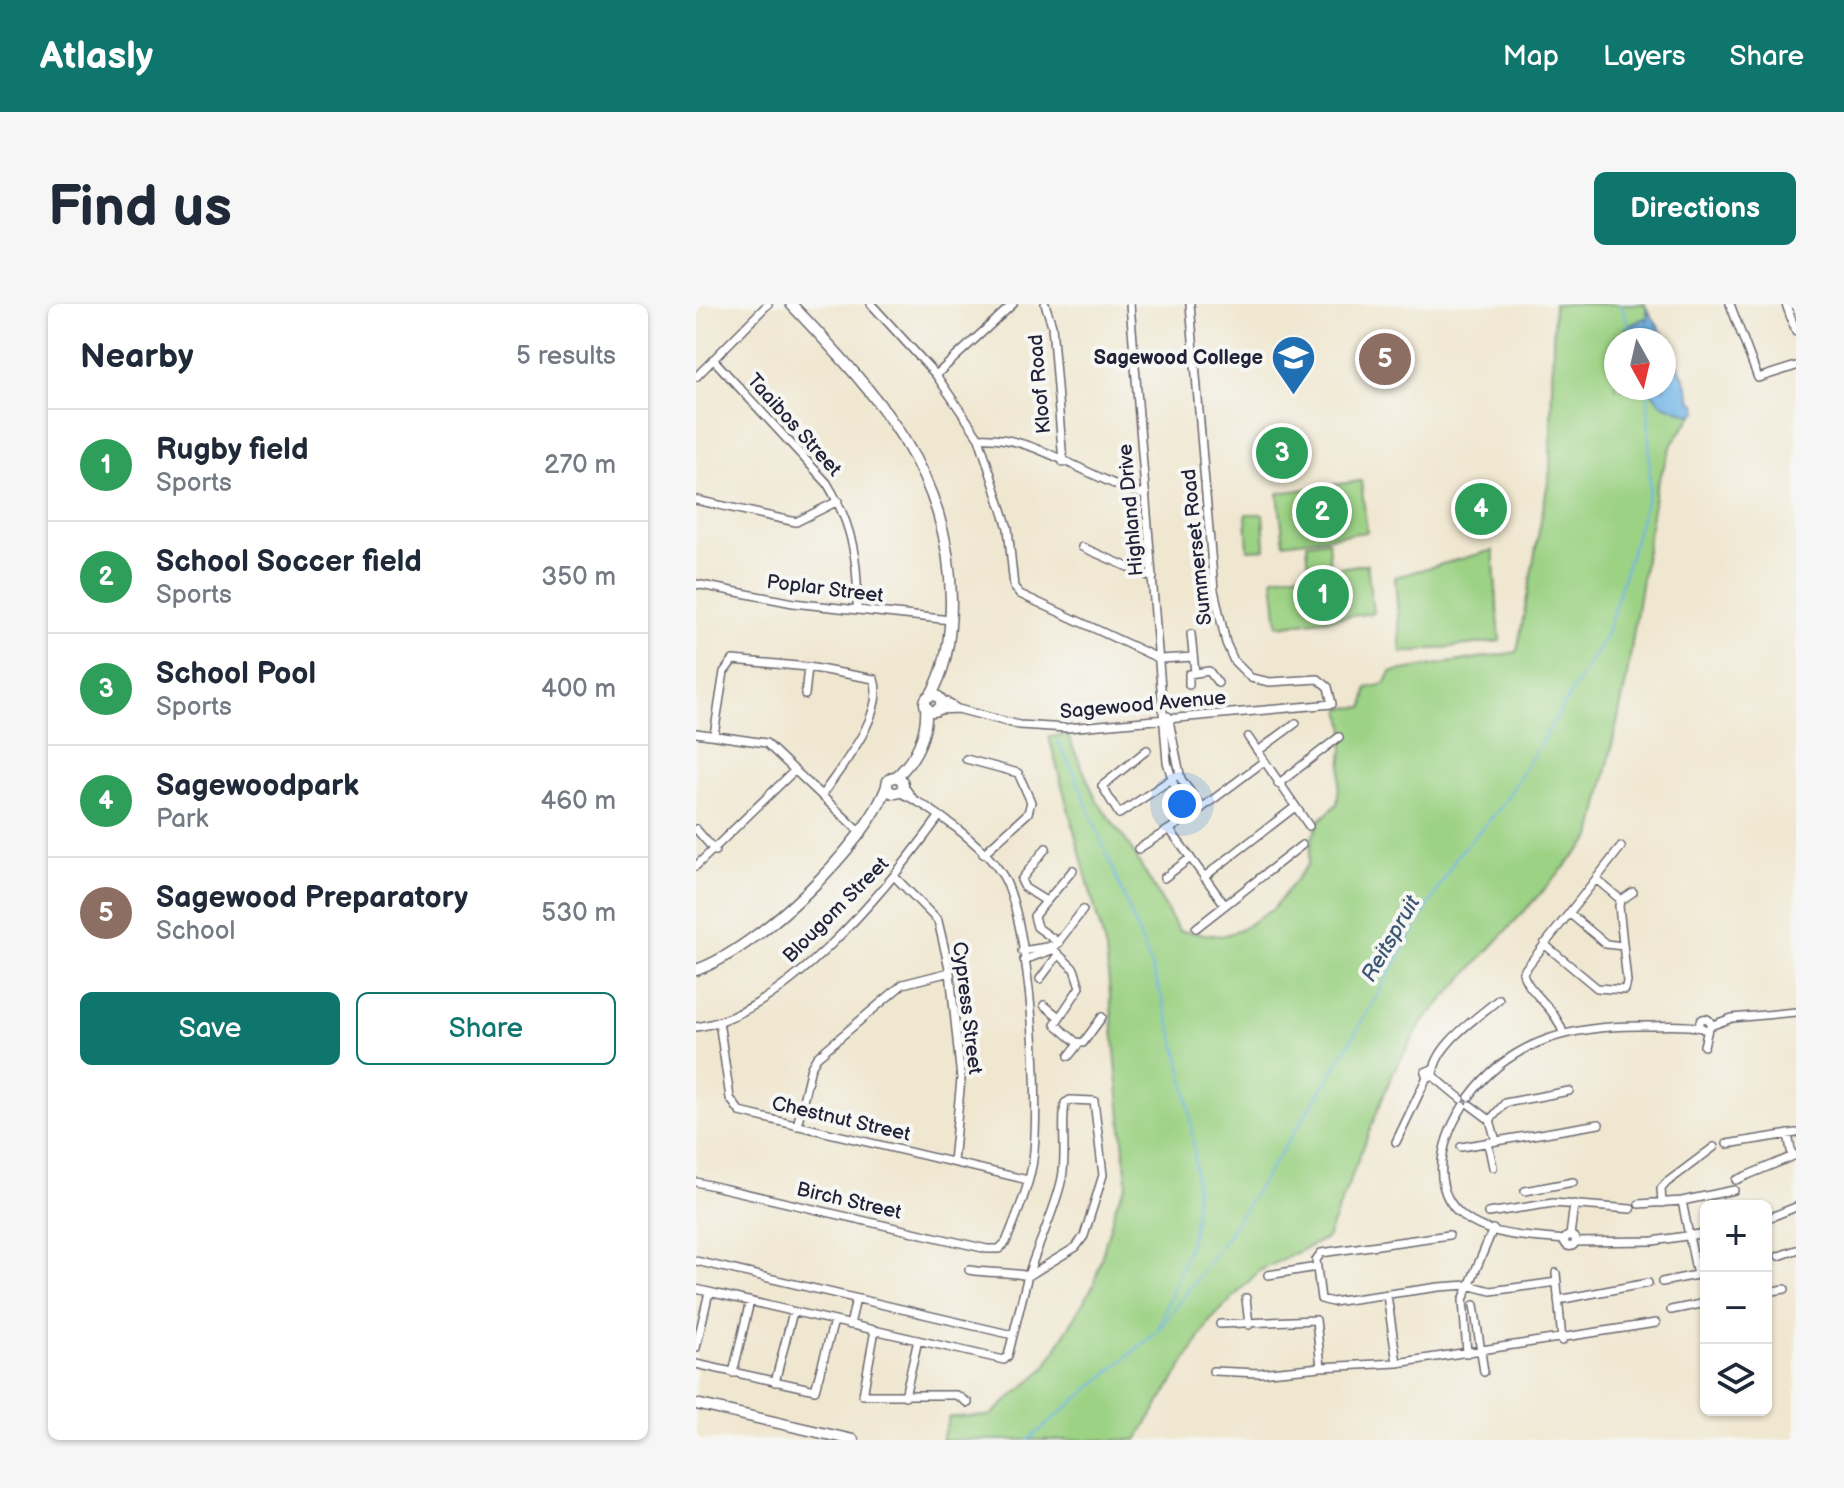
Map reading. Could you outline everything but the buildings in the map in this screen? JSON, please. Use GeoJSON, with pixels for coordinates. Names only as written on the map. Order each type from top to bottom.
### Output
{"type":"FeatureCollection","features":[{"type":"Feature","properties":{"kind":"street"},"geometry":{"type":"LineString","coordinates":[[696,377],[768,304]]}},
{"type":"Feature","properties":{"kind":"street"},"geometry":{"type":"LineString","coordinates":[[791,304],[868,388],[908,442],[924,472],[942,520],[949,552],[951,620],[935,703],[900,786],[881,803]]}},
{"type":"Feature","properties":{"kind":"street"},"geometry":{"type":"LineString","coordinates":[[884,304],[874,307],[936,375],[979,438],[1008,528],[1014,587],[1020,594],[1160,659],[1193,657]]}},
{"type":"Feature","properties":{"kind":"street"},"geometry":{"type":"LineString","coordinates":[[936,375],[1013,304]]}},
{"type":"Feature","properties":{"kind":"street","name":"Kloof Road"},"geometry":{"type":"LineString","coordinates":[[1045,304],[1052,325],[1063,462]]}},
{"type":"Feature","properties":{"kind":"street","name":"Highland Drive"},"geometry":{"type":"LineString","coordinates":[[1130,304],[1160,659],[1175,775]]}},
{"type":"Feature","properties":{"kind":"street","name":"Summerset Road"},"geometry":{"type":"LineString","coordinates":[[1190,304],[1214,590],[1226,643],[1234,661],[1251,678],[1270,682],[1318,679],[1327,685],[1332,704]]}},
{"type":"Feature","properties":{"kind":"street"},"geometry":{"type":"LineString","coordinates":[[1730,304],[1758,378],[1796,366]]}},
{"type":"Feature","properties":{"kind":"street"},"geometry":{"type":"LineString","coordinates":[[1786,304],[1796,332]]}},
{"type":"Feature","properties":{"kind":"street","name":"Taaibos Street"},"geometry":{"type":"LineString","coordinates":[[713,359],[827,483],[838,501],[859,568],[857,609]]}},
{"type":"Feature","properties":{"kind":"street"},"geometry":{"type":"LineString","coordinates":[[979,438],[1006,437],[1118,488],[1146,495]]}},
{"type":"Feature","properties":{"kind":"street"},"geometry":{"type":"LineString","coordinates":[[696,500],[796,522],[838,501]]}},
{"type":"Feature","properties":{"kind":"street"},"geometry":{"type":"LineString","coordinates":[[1082,547],[1153,578]]}},
{"type":"Feature","properties":{"kind":"street","name":"Poplar Street"},"geometry":{"type":"LineString","coordinates":[[696,584],[793,603],[951,620]]}},
{"type":"Feature","properties":{"kind":"street"},"geometry":{"type":"LineString","coordinates":[[1191,634],[1195,673]]}},
{"type":"Feature","properties":{"kind":"street"},"geometry":{"type":"LineString","coordinates":[[714,735],[724,672],[729,662],[738,659],[869,676],[877,687],[866,729],[822,795]]}},
{"type":"Feature","properties":{"kind":"street"},"geometry":{"type":"LineString","coordinates":[[805,695],[808,667]]}},
{"type":"Feature","properties":{"kind":"street"},"geometry":{"type":"LineString","coordinates":[[1189,685],[1188,675],[1195,673],[1212,672],[1218,683]]}},
{"type":"Feature","properties":{"kind":"street","name":"Sagewood Avenue"},"geometry":{"type":"LineString","coordinates":[[935,703],[1041,728],[1332,704]]}},
{"type":"Feature","properties":{"kind":"street"},"geometry":{"type":"LineString","coordinates":[[1258,751],[1296,723]]}},
{"type":"Feature","properties":{"kind":"street"},"geometry":{"type":"LineString","coordinates":[[696,733],[766,743],[861,833]]}},
{"type":"Feature","properties":{"kind":"street"},"geometry":{"type":"LineString","coordinates":[[1248,737],[1309,826]]}},
{"type":"Feature","properties":{"kind":"street"},"geometry":{"type":"LineString","coordinates":[[1278,784],[1339,737]]}},
{"type":"Feature","properties":{"kind":"street"},"geometry":{"type":"LineString","coordinates":[[1147,750],[1102,786],[1118,813],[1123,813],[1175,775],[1198,811]]}},
{"type":"Feature","properties":{"kind":"street"},"geometry":{"type":"LineString","coordinates":[[966,759],[1018,773],[1031,802],[1028,813],[983,854]]}},
{"type":"Feature","properties":{"kind":"street"},"geometry":{"type":"LineString","coordinates":[[1138,849],[1198,811],[1263,762]]}},
{"type":"Feature","properties":{"kind":"street"},"geometry":{"type":"LineString","coordinates":[[696,866],[715,851],[795,770]]}},
{"type":"Feature","properties":{"kind":"street"},"geometry":{"type":"LineString","coordinates":[[696,970],[730,955],[770,925],[861,833],[881,803],[890,779],[983,854],[1007,885],[1028,954],[1035,1053],[1033,1152],[1028,1180]]}},
{"type":"Feature","properties":{"kind":"street"},"geometry":{"type":"LineString","coordinates":[[1204,877],[1295,807]]}},
{"type":"Feature","properties":{"kind":"street","name":"Blougom Street"},"geometry":{"type":"LineString","coordinates":[[696,1027],[719,1021],[754,1005],[806,966],[895,877],[939,817]]}},
{"type":"Feature","properties":{"kind":"street"},"geometry":{"type":"LineString","coordinates":[[696,829],[715,851]]}},
{"type":"Feature","properties":{"kind":"street"},"geometry":{"type":"LineString","coordinates":[[1170,830],[1225,905]]}},
{"type":"Feature","properties":{"kind":"street"},"geometry":{"type":"LineString","coordinates":[[1196,928],[1302,845]]}},
{"type":"Feature","properties":{"kind":"street"},"geometry":{"type":"LineString","coordinates":[[1563,1033],[1556,1012],[1523,976],[1544,944],[1621,847]]}},
{"type":"Feature","properties":{"kind":"street"},"geometry":{"type":"LineString","coordinates":[[1046,848],[1021,880],[1025,888],[1046,901]]}},
{"type":"Feature","properties":{"kind":"street"},"geometry":{"type":"LineString","coordinates":[[1164,878],[1189,859]]}},
{"type":"Feature","properties":{"kind":"street"},"geometry":{"type":"LineString","coordinates":[[1073,870],[1034,916],[1035,924],[1074,969],[1080,987],[1055,1021],[1079,1043]]}},
{"type":"Feature","properties":{"kind":"street","name":"Cypress Street"},"geometry":{"type":"LineString","coordinates":[[895,877],[938,921],[950,972],[961,1079],[953,1162]]}},
{"type":"Feature","properties":{"kind":"street"},"geometry":{"type":"LineString","coordinates":[[1596,879],[1621,900]]}},
{"type":"Feature","properties":{"kind":"street"},"geometry":{"type":"LineString","coordinates":[[1544,944],[1597,988],[1620,991],[1627,986],[1619,906],[1621,900],[1633,892]]}},
{"type":"Feature","properties":{"kind":"street"},"geometry":{"type":"LineString","coordinates":[[1040,979],[1055,948],[1083,910]]}},
{"type":"Feature","properties":{"kind":"street"},"geometry":{"type":"LineString","coordinates":[[1569,913],[1610,946],[1623,946]]}},
{"type":"Feature","properties":{"kind":"street"},"geometry":{"type":"LineString","coordinates":[[1028,954],[1055,948]]}},
{"type":"Feature","properties":{"kind":"street"},"geometry":{"type":"LineString","coordinates":[[797,1126],[811,1067],[817,1057],[905,982],[950,972]]}},
{"type":"Feature","properties":{"kind":"street"},"geometry":{"type":"LineString","coordinates":[[1396,1142],[1451,1041],[1499,999]]}},
{"type":"Feature","properties":{"kind":"street"},"geometry":{"type":"LineString","coordinates":[[1044,1005],[1059,1017]]}},
{"type":"Feature","properties":{"kind":"street"},"geometry":{"type":"LineString","coordinates":[[1700,1234],[1570,1239],[1493,1229],[1470,1221],[1455,1207],[1440,1172],[1442,1148],[1466,1102],[1512,1056],[1563,1033],[1588,1027],[1689,1026],[1796,1012]]}},
{"type":"Feature","properties":{"kind":"street"},"geometry":{"type":"LineString","coordinates":[[1069,1056],[1079,1043],[1085,1041],[1102,1017]]}},
{"type":"Feature","properties":{"kind":"street","name":"Chestnut Street"},"geometry":{"type":"LineString","coordinates":[[719,1021],[730,1098],[734,1108],[744,1114],[1028,1180]]}},
{"type":"Feature","properties":{"kind":"street"},"geometry":{"type":"LineString","coordinates":[[1704,1043],[1707,1022]]}},
{"type":"Feature","properties":{"kind":"street"},"geometry":{"type":"LineString","coordinates":[[1431,1074],[1490,1120]]}},
{"type":"Feature","properties":{"kind":"street"},"geometry":{"type":"LineString","coordinates":[[1493,1167],[1490,1120],[1505,1103],[1569,1091]]}},
{"type":"Feature","properties":{"kind":"street"},"geometry":{"type":"LineString","coordinates":[[696,1289],[1002,1360],[1008,1356],[1028,1276],[1062,1181],[1065,1103],[1093,1100],[1103,1173],[1084,1236],[1076,1247],[1028,1276],[969,1270]]}},
{"type":"Feature","properties":{"kind":"street"},"geometry":{"type":"LineString","coordinates":[[1461,1147],[1599,1124]]}},
{"type":"Feature","properties":{"kind":"street"},"geometry":{"type":"LineString","coordinates":[[1727,1144],[1792,1134],[1794,1156],[1736,1180]]}},
{"type":"Feature","properties":{"kind":"street"},"geometry":{"type":"LineString","coordinates":[[1662,1203],[1661,1191],[1666,1183],[1714,1147]]}},
{"type":"Feature","properties":{"kind":"street","name":"Birch Street"},"geometry":{"type":"LineString","coordinates":[[696,1182],[995,1250],[1006,1242],[1028,1180]]}},
{"type":"Feature","properties":{"kind":"street"},"geometry":{"type":"LineString","coordinates":[[1525,1191],[1573,1182]]}},
{"type":"Feature","properties":{"kind":"street"},"geometry":{"type":"LineString","coordinates":[[1551,1186],[1553,1203]]}},
{"type":"Feature","properties":{"kind":"street"},"geometry":{"type":"LineString","coordinates":[[1639,1204],[1682,1201],[1734,1190]]}},
{"type":"Feature","properties":{"kind":"street"},"geometry":{"type":"LineString","coordinates":[[1682,1201],[1689,1237],[1701,1272]]}},
{"type":"Feature","properties":{"kind":"street"},"geometry":{"type":"LineString","coordinates":[[1488,1213],[1553,1203],[1631,1209]]}},
{"type":"Feature","properties":{"kind":"street"},"geometry":{"type":"LineString","coordinates":[[1570,1239],[1574,1204]]}},
{"type":"Feature","properties":{"kind":"street"},"geometry":{"type":"LineString","coordinates":[[1772,1217],[1796,1207]]}},
{"type":"Feature","properties":{"kind":"street"},"geometry":{"type":"LineString","coordinates":[[1467,1353],[1463,1305],[1468,1285],[1493,1229]]}},
{"type":"Feature","properties":{"kind":"street"},"geometry":{"type":"LineString","coordinates":[[1449,1235],[1325,1252],[1318,1256],[1319,1292],[1326,1302],[1468,1285],[1491,1291],[1557,1278],[1562,1341]]}},
{"type":"Feature","properties":{"kind":"street"},"geometry":{"type":"LineString","coordinates":[[1779,1256],[1796,1250]]}},
{"type":"Feature","properties":{"kind":"street"},"geometry":{"type":"LineString","coordinates":[[696,1261],[1013,1335]]}},
{"type":"Feature","properties":{"kind":"street"},"geometry":{"type":"LineString","coordinates":[[1268,1275],[1317,1267]]}},
{"type":"Feature","properties":{"kind":"street"},"geometry":{"type":"LineString","coordinates":[[1662,1282],[1700,1274]]}},
{"type":"Feature","properties":{"kind":"street"},"geometry":{"type":"LineString","coordinates":[[1558,1300],[1648,1283]]}},
{"type":"Feature","properties":{"kind":"street"},"geometry":{"type":"LineString","coordinates":[[1772,1291],[1785,1289]]}},
{"type":"Feature","properties":{"kind":"street"},"geometry":{"type":"LineString","coordinates":[[696,1348],[709,1292]]}},
{"type":"Feature","properties":{"kind":"street"},"geometry":{"type":"LineString","coordinates":[[1387,1295],[1397,1363]]}},
{"type":"Feature","properties":{"kind":"street"},"geometry":{"type":"LineString","coordinates":[[1246,1298],[1249,1325]]}},
{"type":"Feature","properties":{"kind":"street"},"geometry":{"type":"LineString","coordinates":[[850,1325],[856,1299]]}},
{"type":"Feature","properties":{"kind":"street"},"geometry":{"type":"LineString","coordinates":[[733,1373],[750,1301]]}},
{"type":"Feature","properties":{"kind":"street"},"geometry":{"type":"LineString","coordinates":[[1671,1310],[1700,1304]]}},
{"type":"Feature","properties":{"kind":"street"},"geometry":{"type":"LineString","coordinates":[[1474,1305],[1484,1372]]}},
{"type":"Feature","properties":{"kind":"street"},"geometry":{"type":"LineString","coordinates":[[775,1382],[793,1312]]}},
{"type":"Feature","properties":{"kind":"street"},"geometry":{"type":"LineString","coordinates":[[1220,1324],[1316,1320],[1321,1367]]}},
{"type":"Feature","properties":{"kind":"street"},"geometry":{"type":"LineString","coordinates":[[696,1364],[810,1390],[817,1388],[834,1321]]}},
{"type":"Feature","properties":{"kind":"street"},"geometry":{"type":"LineString","coordinates":[[1213,1371],[1265,1372],[1397,1363],[1562,1341],[1656,1323]]}},
{"type":"Feature","properties":{"kind":"street"},"geometry":{"type":"LineString","coordinates":[[875,1330],[863,1395],[956,1395],[968,1403]]}},
{"type":"Feature","properties":{"kind":"street"},"geometry":{"type":"LineString","coordinates":[[905,1396],[918,1340]]}},
{"type":"Feature","properties":{"kind":"street"},"geometry":{"type":"LineString","coordinates":[[696,1404],[853,1440]]}},
{"type":"Feature","properties":{"kind":"green space","name":"Reitspruit"},"geometry":{"type":"Polygon","coordinates":[[[1554,304],[1645,304],[1649,321],[1640,328],[1604,328],[1604,400],[1668,400],[1693,415],[1673,442],[1656,488],[1626,682],[1592,837],[1422,1023],[1393,1072],[1327,1238],[1259,1271],[1210,1321],[1137,1440],[942,1440],[949,1417],[990,1416],[1045,1368],[1094,1284],[1117,1202],[1127,1184],[1106,950],[1049,737],[1067,734],[1097,801],[1129,845],[1179,931],[1222,936],[1238,931],[1273,909],[1308,864],[1312,838],[1320,820],[1337,804],[1345,731],[1341,708],[1364,707],[1367,688],[1385,684],[1391,672],[1517,652],[1550,471],[1554,304]]]}},
{"type":"Feature","properties":{"kind":"green space"},"geometry":{"type":"Polygon","coordinates":[[[1361,481],[1367,532],[1284,543],[1278,493],[1361,481]]]}},
{"type":"Feature","properties":{"kind":"green space"},"geometry":{"type":"Polygon","coordinates":[[[1246,514],[1263,514],[1265,549],[1248,550],[1246,514]]]}},
{"type":"Feature","properties":{"kind":"green space"},"geometry":{"type":"Polygon","coordinates":[[[1328,540],[1330,568],[1309,571],[1307,543],[1328,540]]]}},
{"type":"Feature","properties":{"kind":"green space"},"geometry":{"type":"Polygon","coordinates":[[[1493,550],[1500,641],[1401,653],[1395,577],[1493,550]]]}},
{"type":"Feature","properties":{"kind":"green space"},"geometry":{"type":"Polygon","coordinates":[[[1367,564],[1373,613],[1278,626],[1273,577],[1367,564]]]}},
{"type":"Feature","properties":{"kind":"water"},"geometry":{"type":"Polygon","coordinates":[[[1647,309],[1659,328],[1626,328],[1644,318],[1648,320],[1647,309]]]}},
{"type":"Feature","properties":{"kind":"water"},"geometry":{"type":"Polygon","coordinates":[[[1676,360],[1698,411],[1693,415],[1658,400],[1676,400],[1676,360]]]}},
{"type":"Feature","properties":{"kind":"waterway","name":"Reitspruit"},"geometry":{"type":"LineString","coordinates":[[1621,304],[1630,328]]}},
{"type":"Feature","properties":{"kind":"waterway","name":"Reitspruit"},"geometry":{"type":"LineString","coordinates":[[1028,1440],[1158,1331],[1220,1247],[1334,1070],[1457,856],[1502,806],[1606,636],[1650,488],[1648,400]]}},
{"type":"Feature","properties":{"kind":"waterway"},"geometry":{"type":"LineString","coordinates":[[1058,742],[1075,774],[1145,949],[1174,1038],[1185,1084],[1194,1155],[1195,1217],[1186,1253],[1159,1327]]}},
{"type":"Feature","properties":{"kind":"place","name":"Sagewood Preparatory"},"geometry":{"type":"Point","coordinates":[1385,359]}},
{"type":"Feature","properties":{"kind":"place","name":"Sagewood College"},"geometry":{"type":"Point","coordinates":[1294,397]}},
{"type":"Feature","properties":{"kind":"place","name":"School Pool"},"geometry":{"type":"Point","coordinates":[1282,453]}},
{"type":"Feature","properties":{"kind":"place","name":"Sagewoodpark"},"geometry":{"type":"Point","coordinates":[1481,509]}},
{"type":"Feature","properties":{"kind":"place","name":"School Soccer field"},"geometry":{"type":"Point","coordinates":[1322,512]}},
{"type":"Feature","properties":{"kind":"place","name":"Rugby field"},"geometry":{"type":"Point","coordinates":[1323,595]}}]}
